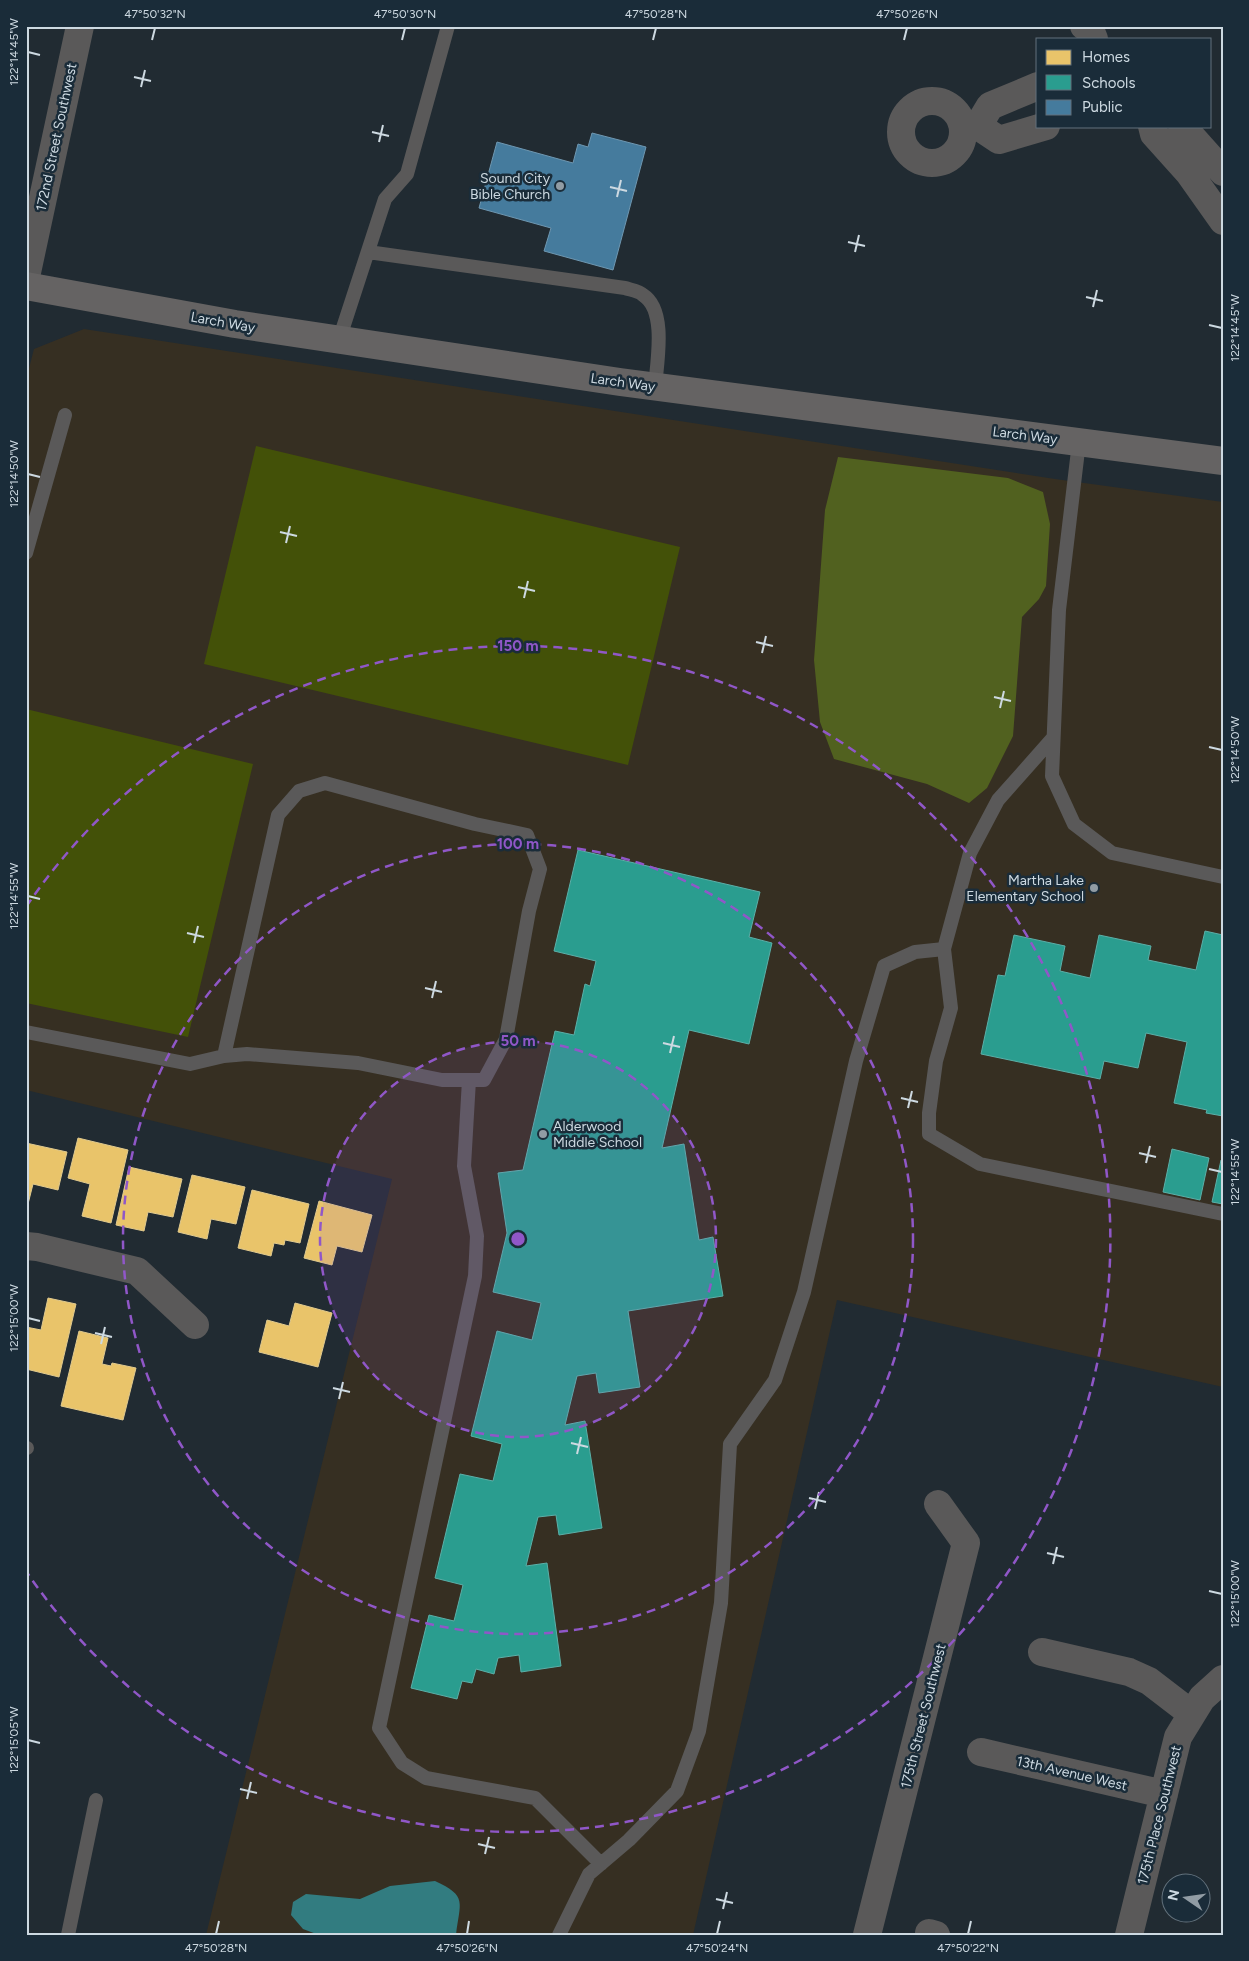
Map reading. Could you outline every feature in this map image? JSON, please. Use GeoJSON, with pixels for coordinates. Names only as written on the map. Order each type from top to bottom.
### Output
{"type":"FeatureCollection","features":[{"type":"Feature","properties":{"kind":"main road","name":"Larch Way"},"geometry":{"type":"LineString","coordinates":[[26,286],[235,324],[655,387],[1223,461]]}},
{"type":"Feature","properties":{"kind":"street","name":"172nd Street Southwest"},"geometry":{"type":"LineString","coordinates":[[26,277],[80,26]]}},
{"type":"Feature","properties":{"kind":"street"},"geometry":{"type":"LineString","coordinates":[[1036,87],[990,106],[970,127],[999,140],[1039,128]]}},
{"type":"Feature","properties":{"kind":"street"},"geometry":{"type":"LineString","coordinates":[[1152,128],[1154,134],[1189,173],[1223,221]]}},
{"type":"Feature","properties":{"kind":"street"},"geometry":{"type":"LineString","coordinates":[[1184,128],[1223,172]]}},
{"type":"Feature","properties":{"kind":"street"},"geometry":{"type":"LineString","coordinates":[[26,1246],[137,1271],[195,1324]]}},
{"type":"Feature","properties":{"kind":"street","name":"175th Street Southwest"},"geometry":{"type":"LineString","coordinates":[[867,1935],[966,1543],[938,1504]]}},
{"type":"Feature","properties":{"kind":"street"},"geometry":{"type":"LineString","coordinates":[[1042,1652],[1129,1672],[1149,1681],[1192,1714]]}},
{"type":"Feature","properties":{"kind":"street","name":"175th Place Southwest"},"geometry":{"type":"LineString","coordinates":[[1129,1935],[1178,1737],[1202,1698],[1223,1679]]}},
{"type":"Feature","properties":{"kind":"street","name":"13th Avenue West"},"geometry":{"type":"LineString","coordinates":[[981,1752],[1164,1794]]}},
{"type":"Feature","properties":{"kind":"lane"},"geometry":{"type":"LineString","coordinates":[[339,340],[386,198],[407,174],[448,26]]}},
{"type":"Feature","properties":{"kind":"lane"},"geometry":{"type":"LineString","coordinates":[[368,252],[625,288],[644,294],[654,307],[658,330],[655,387]]}},
{"type":"Feature","properties":{"kind":"lane"},"geometry":{"type":"LineString","coordinates":[[26,553],[65,415]]}},
{"type":"Feature","properties":{"kind":"lane"},"geometry":{"type":"LineString","coordinates":[[1079,442],[1059,610],[1052,776],[1074,824],[1112,853],[1223,877]]}},
{"type":"Feature","properties":{"kind":"lane"},"geometry":{"type":"LineString","coordinates":[[1053,738],[998,800],[970,853],[944,949],[951,1008],[936,1061],[929,1113],[929,1134],[980,1164],[1223,1214]]}},
{"type":"Feature","properties":{"kind":"lane"},"geometry":{"type":"LineString","coordinates":[[26,1032],[190,1064],[224,1056],[247,1054],[358,1063],[442,1080],[484,1080],[506,1039],[529,911],[540,869],[527,835],[475,824],[325,783],[299,791],[278,815],[224,1056]]}},
{"type":"Feature","properties":{"kind":"lane"},"geometry":{"type":"LineString","coordinates":[[559,1935],[589,1874],[629,1840],[677,1791],[699,1731],[721,1603],[730,1444],[774,1380],[804,1292],[856,1061],[884,966],[915,952],[944,949]]}},
{"type":"Feature","properties":{"kind":"lane"},"geometry":{"type":"LineString","coordinates":[[469,1080],[464,1166],[477,1236],[475,1276],[379,1728],[402,1763],[426,1778],[536,1798],[601,1864]]}},
{"type":"Feature","properties":{"kind":"lane"},"geometry":{"type":"LineString","coordinates":[[68,1935],[96,1800]]}},
{"type":"Feature","properties":{"kind":"shaded area","name":"Alderwood Middle School"},"geometry":{"type":"Polygon","coordinates":[[[84,329],[1055,479],[1223,502],[1223,1387],[837,1300],[693,1935],[206,1935],[392,1179],[26,1090],[26,380],[34,349],[84,329]]]}},
{"type":"Feature","properties":{"kind":"green space"},"geometry":{"type":"Polygon","coordinates":[[[256,446],[680,547],[628,765],[204,664],[256,446]]]}},
{"type":"Feature","properties":{"kind":"green space"},"geometry":{"type":"Polygon","coordinates":[[[838,457],[1008,478],[1043,492],[1050,524],[1046,586],[1039,599],[1022,617],[1013,736],[987,788],[969,803],[927,784],[834,759],[820,722],[814,660],[825,510],[838,457]]]}},
{"type":"Feature","properties":{"kind":"green space"},"geometry":{"type":"Polygon","coordinates":[[[26,709],[253,764],[188,1037],[26,1003],[26,709]]]}},
{"type":"Feature","properties":{"kind":"water"},"geometry":{"type":"Polygon","coordinates":[[[435,1881],[453,1891],[459,1901],[460,1907],[456,1935],[319,1935],[303,1929],[291,1915],[293,1902],[306,1894],[360,1899],[390,1886],[435,1881]]]}},
{"type":"Feature","properties":{"kind":"building: Homes"},"geometry":{"type":"Polygon","coordinates":[[[78,1138],[128,1150],[111,1223],[82,1216],[90,1184],[68,1178],[78,1138]]]}},
{"type":"Feature","properties":{"kind":"building: Homes"},"geometry":{"type":"Polygon","coordinates":[[[26,1143],[67,1152],[58,1190],[33,1184],[28,1204],[26,1203],[26,1143]]]}},
{"type":"Feature","properties":{"kind":"building: Homes"},"geometry":{"type":"Polygon","coordinates":[[[129,1167],[182,1179],[173,1217],[148,1212],[144,1231],[116,1225],[129,1167]]]}},
{"type":"Feature","properties":{"kind":"building: Homes"},"geometry":{"type":"Polygon","coordinates":[[[192,1175],[245,1187],[236,1224],[211,1219],[207,1239],[178,1232],[192,1175]]]}},
{"type":"Feature","properties":{"kind":"building: Homes"},"geometry":{"type":"Polygon","coordinates":[[[252,1190],[309,1204],[300,1243],[285,1240],[284,1245],[274,1243],[271,1256],[238,1248],[252,1190]]]}},
{"type":"Feature","properties":{"kind":"building: Homes"},"geometry":{"type":"Polygon","coordinates":[[[319,1201],[372,1215],[362,1252],[337,1246],[332,1265],[304,1258],[319,1201]]]}},
{"type":"Feature","properties":{"kind":"building: Homes"},"geometry":{"type":"Polygon","coordinates":[[[48,1298],[76,1304],[59,1377],[26,1369],[26,1327],[41,1330],[48,1298]]]}},
{"type":"Feature","properties":{"kind":"building: Homes"},"geometry":{"type":"Polygon","coordinates":[[[295,1303],[332,1313],[318,1367],[259,1352],[267,1320],[289,1326],[295,1303]]]}},
{"type":"Feature","properties":{"kind":"building: Homes"},"geometry":{"type":"Polygon","coordinates":[[[79,1331],[108,1338],[102,1364],[111,1366],[112,1363],[136,1368],[123,1420],[61,1406],[79,1331]]]}},
{"type":"Feature","properties":{"kind":"building: Schools"},"geometry":{"type":"Polygon","coordinates":[[[578,850],[760,892],[749,937],[772,943],[749,1044],[689,1030],[662,1148],[684,1144],[699,1240],[713,1237],[723,1296],[628,1311],[640,1387],[599,1393],[596,1373],[577,1376],[565,1425],[585,1421],[602,1528],[559,1535],[556,1515],[538,1517],[526,1566],[547,1563],[561,1666],[521,1672],[519,1655],[498,1658],[494,1674],[476,1669],[472,1683],[462,1681],[457,1699],[411,1688],[429,1615],[454,1621],[463,1585],[435,1578],[460,1474],[493,1481],[502,1444],[471,1436],[497,1331],[532,1340],[541,1303],[493,1292],[507,1233],[498,1173],[523,1170],[555,1031],[574,1035],[585,984],[590,986],[596,961],[554,951],[578,850]]]}},
{"type":"Feature","properties":{"kind":"building: Schools"},"geometry":{"type":"Polygon","coordinates":[[[1205,931],[1223,935],[1223,1116],[1206,1113],[1207,1110],[1174,1103],[1187,1042],[1146,1033],[1138,1068],[1104,1061],[1100,1079],[981,1054],[998,975],[1005,976],[1014,935],[1065,946],[1060,971],[1090,978],[1099,935],[1151,946],[1148,960],[1196,970],[1205,931]]]}},
{"type":"Feature","properties":{"kind":"building: Schools"},"geometry":{"type":"Polygon","coordinates":[[[1172,1149],[1209,1158],[1200,1200],[1163,1192],[1172,1149]]]}},
{"type":"Feature","properties":{"kind":"building: Schools"},"geometry":{"type":"Polygon","coordinates":[[[1221,1160],[1223,1160],[1223,1204],[1212,1202],[1221,1160]]]}},
{"type":"Feature","properties":{"kind":"building: Public","name":"Sound City Bible Church"},"geometry":{"type":"Polygon","coordinates":[[[592,133],[646,147],[613,270],[544,251],[551,228],[479,208],[497,142],[573,163],[578,144],[588,147],[592,133]]]}},
{"type":"Feature","properties":{"kind":"place","name":"Sound City Bible Church"},"geometry":{"type":"Point","coordinates":[560,186]}},
{"type":"Feature","properties":{"kind":"place","name":"Martha Lake Elementary School"},"geometry":{"type":"Point","coordinates":[1094,888]}},
{"type":"Feature","properties":{"kind":"place","name":"Alderwood Middle School"},"geometry":{"type":"Point","coordinates":[543,1134]}}]}
